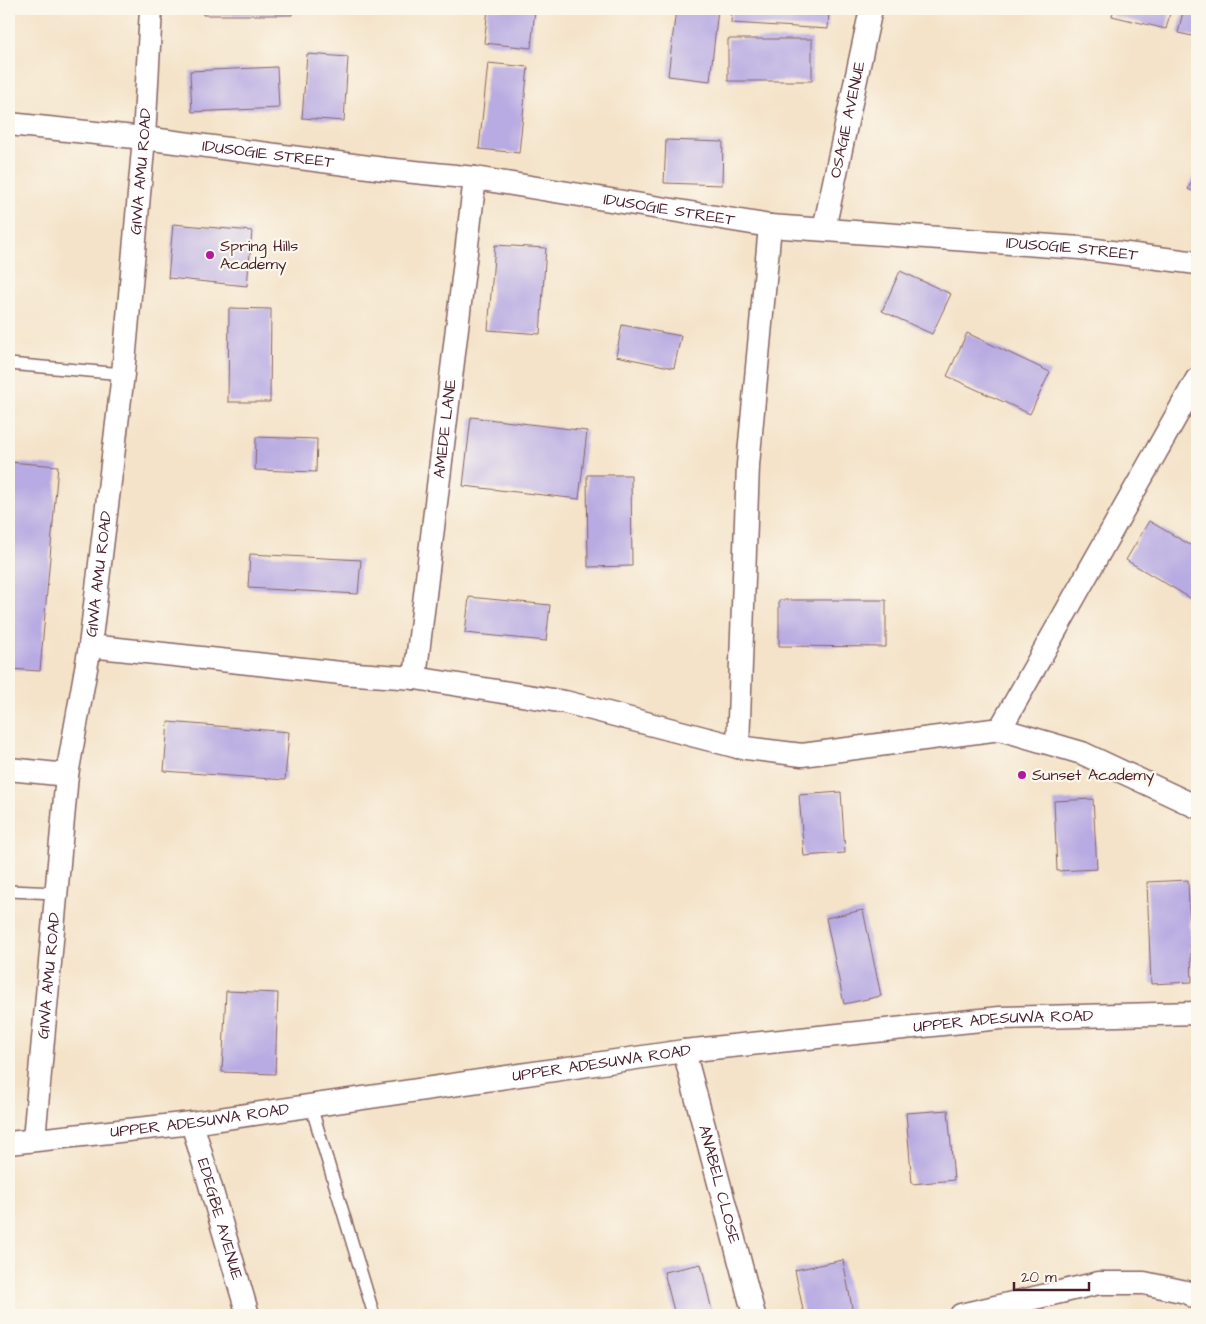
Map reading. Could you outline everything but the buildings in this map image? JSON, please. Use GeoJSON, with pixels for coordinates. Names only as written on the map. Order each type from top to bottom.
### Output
{"type":"FeatureCollection","features":[{"type":"Feature","properties":{"kind":"street","name":"GIWA AMU ROAD"},"geometry":{"type":"LineString","coordinates":[[34,1139],[67,774],[90,646],[124,374],[144,138],[151,9]]}},
{"type":"Feature","properties":{"kind":"street","name":"OSAGIE AVENUE"},"geometry":{"type":"LineString","coordinates":[[824,229],[871,9]]}},
{"type":"Feature","properties":{"kind":"street","name":"IDUSOGIE STREET"},"geometry":{"type":"LineString","coordinates":[[9,124],[144,138],[384,169],[475,178],[770,226],[1080,248],[1197,263]]}},
{"type":"Feature","properties":{"kind":"street","name":"AMEDE LANE"},"geometry":{"type":"LineString","coordinates":[[415,678],[475,178]]}},
{"type":"Feature","properties":{"kind":"street"},"geometry":{"type":"LineString","coordinates":[[738,747],[748,465],[770,226]]}},
{"type":"Feature","properties":{"kind":"street"},"geometry":{"type":"LineString","coordinates":[[1000,729],[1197,378]]}},
{"type":"Feature","properties":{"kind":"street"},"geometry":{"type":"LineString","coordinates":[[90,646],[341,673],[415,678],[565,702],[738,747],[802,755],[1000,729],[1082,753],[1197,807]]}},
{"type":"Feature","properties":{"kind":"street"},"geometry":{"type":"LineString","coordinates":[[9,768],[67,774]]}},
{"type":"Feature","properties":{"kind":"street","name":"UPPER ADESUWA ROAD"},"geometry":{"type":"LineString","coordinates":[[9,1143],[192,1123],[684,1051],[1000,1018],[1197,1012]]}},
{"type":"Feature","properties":{"kind":"street","name":"ANABEL CLOSE"},"geometry":{"type":"LineString","coordinates":[[684,1051],[754,1315]]}},
{"type":"Feature","properties":{"kind":"street","name":"EDEGBE AVENUE"},"geometry":{"type":"LineString","coordinates":[[192,1123],[248,1315]]}},
{"type":"Feature","properties":{"kind":"street"},"geometry":{"type":"LineString","coordinates":[[961,1315],[1099,1283],[1144,1283],[1186,1292],[1197,1298]]}},
{"type":"Feature","properties":{"kind":"lane"},"geometry":{"type":"LineString","coordinates":[[9,364],[124,374]]}},
{"type":"Feature","properties":{"kind":"lane"},"geometry":{"type":"LineString","coordinates":[[9,891],[56,893]]}},
{"type":"Feature","properties":{"kind":"lane"},"geometry":{"type":"LineString","coordinates":[[311,1106],[374,1315]]}},
{"type":"Feature","properties":{"kind":"place","name":"Spring Hills Academy"},"geometry":{"type":"Point","coordinates":[210,255]}},
{"type":"Feature","properties":{"kind":"place","name":"Sunset Academy"},"geometry":{"type":"Point","coordinates":[1022,775]}}]}
